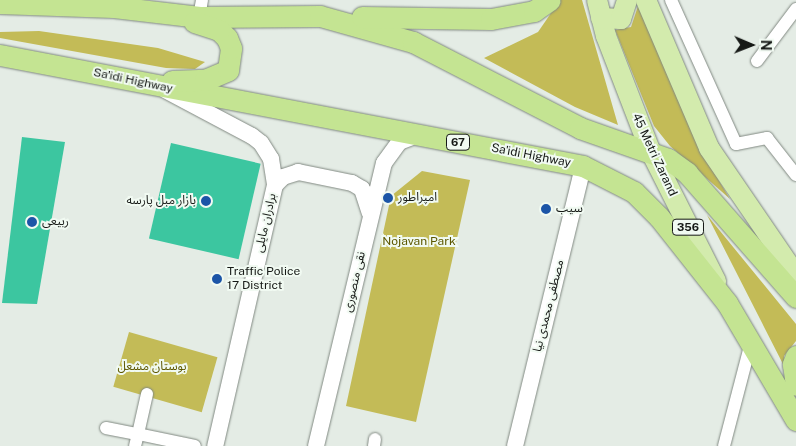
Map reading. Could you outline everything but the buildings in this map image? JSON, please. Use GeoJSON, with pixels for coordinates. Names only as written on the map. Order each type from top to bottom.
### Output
{"type":"FeatureCollection","features":[{"type":"Feature","properties":{"kind":"highway"},"geometry":{"type":"LineString","coordinates":[[151,13],[200,8],[320,16],[491,19],[534,11],[550,0]]}},
{"type":"Feature","properties":{"kind":"highway"},"geometry":{"type":"LineString","coordinates":[[0,3],[104,6],[151,13],[218,30],[231,48],[229,65],[219,77],[205,80],[129,81]]}},
{"type":"Feature","properties":{"kind":"highway"},"geometry":{"type":"LineString","coordinates":[[320,16],[413,42],[580,128],[650,150],[687,173],[796,297]]}},
{"type":"Feature","properties":{"kind":"highway","name":"Sa'idi Highway"},"geometry":{"type":"LineString","coordinates":[[0,55],[26,57],[161,88],[583,166],[646,202],[727,303],[796,420]]}},
{"type":"Feature","properties":{"kind":"highway"},"geometry":{"type":"LineString","coordinates":[[796,356],[793,364],[796,384]]}},
{"type":"Feature","properties":{"kind":"main road"},"geometry":{"type":"LineString","coordinates":[[599,9],[622,19],[627,0]]}},
{"type":"Feature","properties":{"kind":"main road"},"geometry":{"type":"LineString","coordinates":[[646,0],[687,98],[729,182],[796,275]]}},
{"type":"Feature","properties":{"kind":"main road","name":"45 Metri Zarand"},"geometry":{"type":"LineString","coordinates":[[599,9],[650,150],[727,303]]}},
{"type":"Feature","properties":{"kind":"street"},"geometry":{"type":"LineString","coordinates":[[670,0],[736,144],[767,138],[796,175]]}},
{"type":"Feature","properties":{"kind":"street"},"geometry":{"type":"LineString","coordinates":[[757,61],[796,9]]}},
{"type":"Feature","properties":{"kind":"street","name":"برادران مایلی"},"geometry":{"type":"LineString","coordinates":[[161,88],[261,143],[272,159],[275,185],[215,446]]}},
{"type":"Feature","properties":{"kind":"street","name":"نقی منصوری"},"geometry":{"type":"LineString","coordinates":[[316,446],[371,214],[391,150],[399,142],[417,135]]}},
{"type":"Feature","properties":{"kind":"street","name":"مصطفی محمدی نیا"},"geometry":{"type":"LineString","coordinates":[[515,446],[583,166]]}},
{"type":"Feature","properties":{"kind":"street"},"geometry":{"type":"LineString","coordinates":[[275,185],[283,177],[298,172],[352,183],[362,189],[371,214]]}},
{"type":"Feature","properties":{"kind":"street"},"geometry":{"type":"LineString","coordinates":[[724,446],[751,342]]}},
{"type":"Feature","properties":{"kind":"street"},"geometry":{"type":"LineString","coordinates":[[137,440],[147,394]]}},
{"type":"Feature","properties":{"kind":"street"},"geometry":{"type":"LineString","coordinates":[[106,428],[137,440],[195,446]]}},
{"type":"Feature","properties":{"kind":"green space"},"geometry":{"type":"Polygon","coordinates":[[[560,0],[582,0],[618,125],[575,107],[484,58],[538,32],[560,0]]]}},
{"type":"Feature","properties":{"kind":"green space"},"geometry":{"type":"Polygon","coordinates":[[[640,0],[701,151],[730,199],[670,146],[654,126],[615,30],[631,27],[640,0]]]}},
{"type":"Feature","properties":{"kind":"green space"},"geometry":{"type":"Polygon","coordinates":[[[39,31],[158,48],[205,62],[195,69],[166,68],[0,38],[0,32],[39,31]]]}},
{"type":"Feature","properties":{"kind":"green space","name":"Nojavan Park"},"geometry":{"type":"Polygon","coordinates":[[[422,171],[470,180],[416,422],[346,406],[391,196],[422,171]]]}},
{"type":"Feature","properties":{"kind":"green space"},"geometry":{"type":"Polygon","coordinates":[[[707,215],[796,324],[796,341],[784,356],[785,368],[707,215]]]}},
{"type":"Feature","properties":{"kind":"green space","name":"بوستان مشعل"},"geometry":{"type":"Polygon","coordinates":[[[129,332],[217,357],[202,412],[113,387],[129,332]]]}},
{"type":"Feature","properties":{"kind":"place","name":"امپراطور"},"geometry":{"type":"Point","coordinates":[388,198]}},
{"type":"Feature","properties":{"kind":"place","name":"بازار مبل پارسه"},"geometry":{"type":"Point","coordinates":[206,201]}},
{"type":"Feature","properties":{"kind":"place","name":"سیب"},"geometry":{"type":"Point","coordinates":[546,209]}},
{"type":"Feature","properties":{"kind":"place","name":"ربیعی"},"geometry":{"type":"Point","coordinates":[32,222]}},
{"type":"Feature","properties":{"kind":"place","name":"Traffic Police 17 District"},"geometry":{"type":"Point","coordinates":[217,279]}}]}
